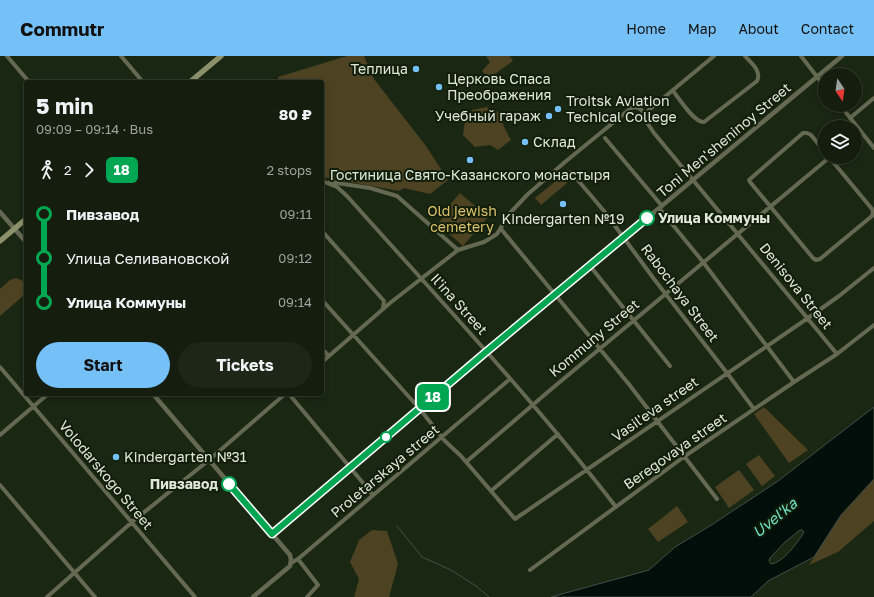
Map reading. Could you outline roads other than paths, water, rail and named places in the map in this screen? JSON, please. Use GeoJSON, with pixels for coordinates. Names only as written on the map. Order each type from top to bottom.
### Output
{"type":"FeatureCollection","features":[{"type":"Feature","properties":{"kind":"main road"},"geometry":{"type":"LineString","coordinates":[[192,80],[221,56]]}},
{"type":"Feature","properties":{"kind":"main road"},"geometry":{"type":"LineString","coordinates":[[0,241],[24,221]]}},
{"type":"Feature","properties":{"kind":"street"},"geometry":{"type":"LineString","coordinates":[[7,56],[27,80]]}},
{"type":"Feature","properties":{"kind":"street"},"geometry":{"type":"LineString","coordinates":[[121,56],[141,80]]}},
{"type":"Feature","properties":{"kind":"street"},"geometry":{"type":"LineString","coordinates":[[324,360],[383,308],[458,250],[484,242],[497,234],[510,213],[528,194],[631,108],[636,106],[640,107],[644,114],[714,56]]}},
{"type":"Feature","properties":{"kind":"street"},"geometry":{"type":"LineString","coordinates":[[673,90],[695,118],[699,122],[704,122],[757,80],[759,76],[758,71],[745,56]]}},
{"type":"Feature","properties":{"kind":"street"},"geometry":{"type":"LineString","coordinates":[[801,56],[817,77]]}},
{"type":"Feature","properties":{"kind":"street","name":"Toni Men'sheninoy Street"},"geometry":{"type":"LineString","coordinates":[[272,534],[419,408],[842,56]]}},
{"type":"Feature","properties":{"kind":"street"},"geometry":{"type":"LineString","coordinates":[[845,112],[850,118],[874,98]]}},
{"type":"Feature","properties":{"kind":"street","name":"Denisova Street"},"geometry":{"type":"LineString","coordinates":[[644,114],[654,133],[837,354]]}},
{"type":"Feature","properties":{"kind":"street"},"geometry":{"type":"LineString","coordinates":[[818,144],[811,135],[807,133],[803,134],[749,180],[770,208],[816,260],[820,259],[872,216],[873,212],[835,164]]}},
{"type":"Feature","properties":{"kind":"street"},"geometry":{"type":"LineString","coordinates":[[862,133],[874,147]]}},
{"type":"Feature","properties":{"kind":"street"},"geometry":{"type":"LineString","coordinates":[[605,138],[703,262],[794,382]]}},
{"type":"Feature","properties":{"kind":"street","name":"Kommuny Street"},"geometry":{"type":"LineString","coordinates":[[466,462],[599,348],[770,208],[821,164]]}},
{"type":"Feature","properties":{"kind":"street","name":"Rabochaya Street"},"geometry":{"type":"LineString","coordinates":[[571,172],[593,197],[624,237],[654,280],[666,293],[679,312],[727,372],[754,410]]}},
{"type":"Feature","properties":{"kind":"street"},"geometry":{"type":"LineString","coordinates":[[324,181],[370,188],[397,196],[458,250]]}},
{"type":"Feature","properties":{"kind":"street","name":"Il'ina Street"},"geometry":{"type":"LineString","coordinates":[[324,182],[337,187],[347,196],[533,405],[587,469],[616,507]]}},
{"type":"Feature","properties":{"kind":"street"},"geometry":{"type":"LineString","coordinates":[[0,212],[24,240]]}},
{"type":"Feature","properties":{"kind":"street"},"geometry":{"type":"LineString","coordinates":[[501,229],[658,420],[717,499]]}},
{"type":"Feature","properties":{"kind":"street"},"geometry":{"type":"LineString","coordinates":[[324,233],[384,301],[390,303]]}},
{"type":"Feature","properties":{"kind":"street","name":"Kommuny Street"},"geometry":{"type":"LineString","coordinates":[[590,266],[670,366]]}},
{"type":"Feature","properties":{"kind":"street","name":"Vasil'eva street"},"geometry":{"type":"LineString","coordinates":[[491,491],[515,519],[727,372],[808,318],[874,268]]}},
{"type":"Feature","properties":{"kind":"street"},"geometry":{"type":"LineString","coordinates":[[383,308],[384,301]]}},
{"type":"Feature","properties":{"kind":"street"},"geometry":{"type":"LineString","coordinates":[[324,302],[491,491],[558,434]]}},
{"type":"Feature","properties":{"kind":"street","name":"Beregovaya street"},"geometry":{"type":"LineString","coordinates":[[530,570],[685,456],[837,354],[874,325]]}},
{"type":"Feature","properties":{"kind":"street"},"geometry":{"type":"LineString","coordinates":[[324,351],[329,356]]}},
{"type":"Feature","properties":{"kind":"street","name":"Volodarskogo Street"},"geometry":{"type":"LineString","coordinates":[[0,367],[24,395]]}},
{"type":"Feature","properties":{"kind":"street","name":"Proletarskaya street"},"geometry":{"type":"LineString","coordinates":[[253,597],[286,569],[291,561],[298,559],[510,379]]}},
{"type":"Feature","properties":{"kind":"street","name":"Volodarskogo Street"},"geometry":{"type":"LineString","coordinates":[[25,396],[195,597]]}},
{"type":"Feature","properties":{"kind":"street"},"geometry":{"type":"LineString","coordinates":[[0,435],[46,396]]}},
{"type":"Feature","properties":{"kind":"street"},"geometry":{"type":"LineString","coordinates":[[155,396],[288,552],[291,561]]}},
{"type":"Feature","properties":{"kind":"street"},"geometry":{"type":"LineString","coordinates":[[47,597],[132,522],[209,460],[283,396]]}},
{"type":"Feature","properties":{"kind":"street"},"geometry":{"type":"LineString","coordinates":[[291,396],[373,495]]}},
{"type":"Feature","properties":{"kind":"street"},"geometry":{"type":"LineString","coordinates":[[0,485],[95,597]]}},
{"type":"Feature","properties":{"kind":"street"},"geometry":{"type":"LineString","coordinates":[[298,559],[318,585],[307,597]]}},
{"type":"Feature","properties":{"kind":"water","name":"Uvel'ka"},"geometry":{"type":"Polygon","coordinates":[[[874,407],[874,479],[841,515],[814,557],[768,581],[751,597],[551,597],[649,570],[675,547],[778,481],[874,407]],[[802,530],[785,542],[770,558],[769,561],[771,564],[776,563],[790,551],[804,532],[802,530]]]}},
{"type":"Feature","properties":{"kind":"waterway"},"geometry":{"type":"LineString","coordinates":[[397,526],[422,557],[451,570],[476,586],[489,597]]}},
{"type":"Feature","properties":{"kind":"place","name":"Теплица"},"geometry":{"type":"Point","coordinates":[416,69]}},
{"type":"Feature","properties":{"kind":"place","name":"Церковь Спаса Преображения"},"geometry":{"type":"Point","coordinates":[439,87]}},
{"type":"Feature","properties":{"kind":"place","name":"Troitsk Aviation Techical College"},"geometry":{"type":"Point","coordinates":[558,109]}},
{"type":"Feature","properties":{"kind":"place","name":"Учебный гараж"},"geometry":{"type":"Point","coordinates":[549,116]}},
{"type":"Feature","properties":{"kind":"place","name":"Склад"},"geometry":{"type":"Point","coordinates":[525,142]}},
{"type":"Feature","properties":{"kind":"place","name":"Гостиница Свято-Казанского монастыря"},"geometry":{"type":"Point","coordinates":[470,160]}},
{"type":"Feature","properties":{"kind":"place","name":"Kindergarten №19"},"geometry":{"type":"Point","coordinates":[563,204]}},
{"type":"Feature","properties":{"kind":"place","name":"Улица Коммуны"},"geometry":{"type":"Point","coordinates":[647,218]}},
{"type":"Feature","properties":{"kind":"place","name":"Kindergarten №31"},"geometry":{"type":"Point","coordinates":[116,457]}},
{"type":"Feature","properties":{"kind":"place","name":"Пивзавод"},"geometry":{"type":"Point","coordinates":[229,484]}},
{"type":"Feature","properties":{"kind":"park label","name":"Old jewish cemetery"},"geometry":{"type":"Point","coordinates":[462,220]}}]}
